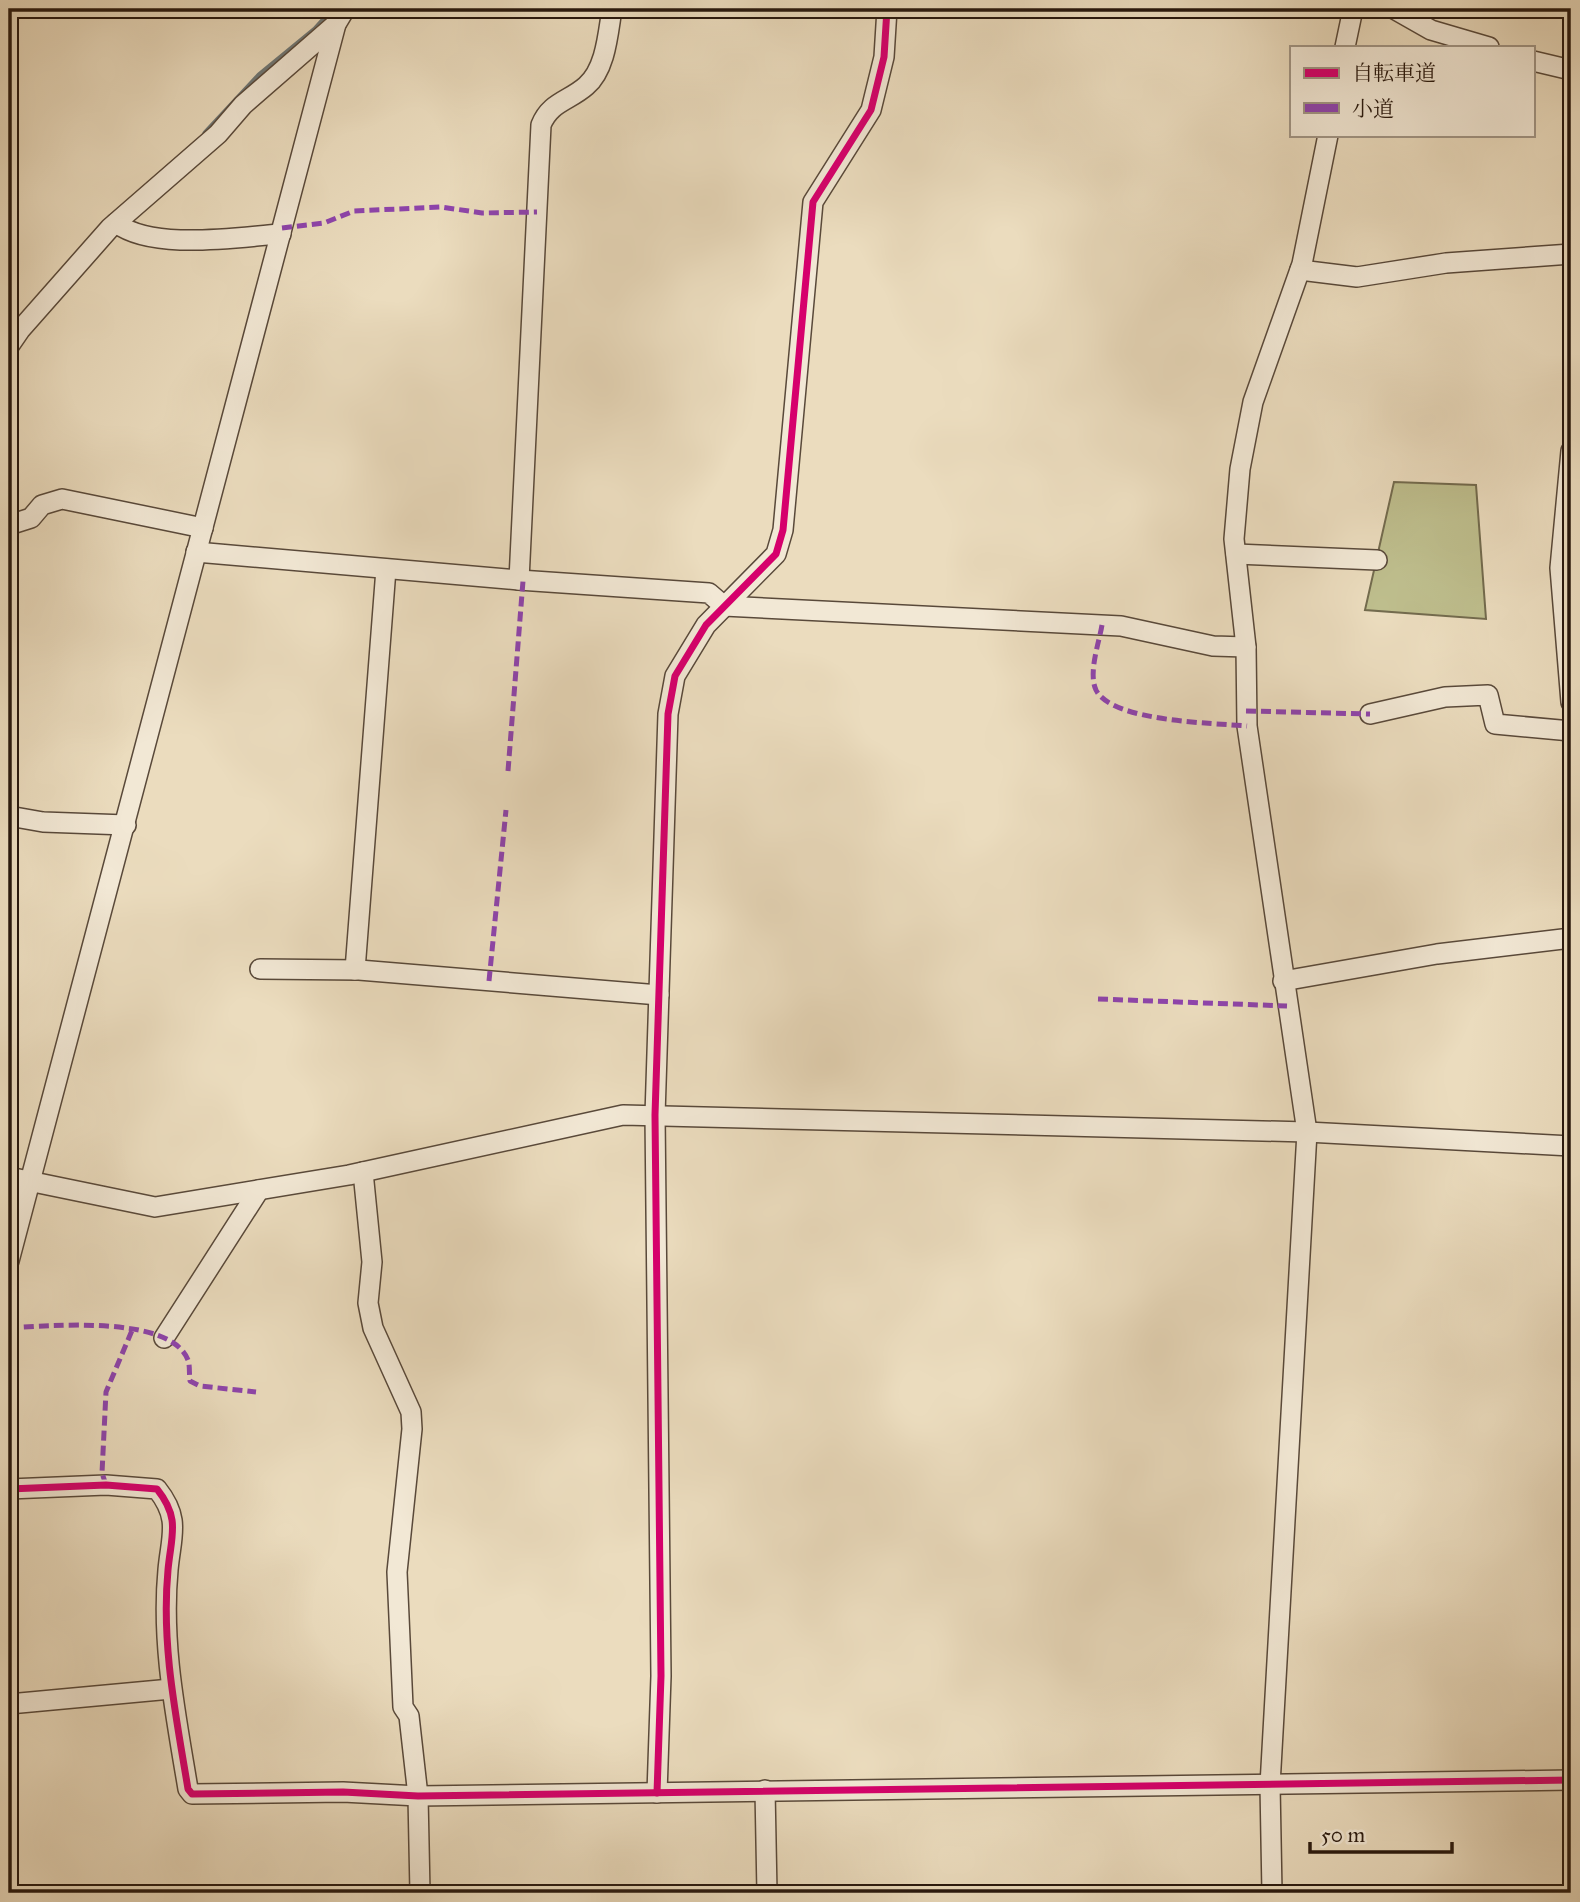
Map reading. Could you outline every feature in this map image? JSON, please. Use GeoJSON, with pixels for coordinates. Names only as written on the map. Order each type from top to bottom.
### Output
{"type":"FeatureCollection","features":[{"type":"Feature","properties":{"kind":"street"},"geometry":{"type":"LineString","coordinates":[[519,580],[541,125],[546,113],[555,104],[586,86],[595,75],[606,47],[612,9]]}},
{"type":"Feature","properties":{"kind":"street"},"geometry":{"type":"LineString","coordinates":[[657,1793],[661,1676],[655,1115],[668,714],[675,676],[706,625],[776,554],[783,530],[813,202],[872,110],[884,57],[887,9]]}},
{"type":"Feature","properties":{"kind":"street"},"geometry":{"type":"LineString","coordinates":[[1345,46],[1353,9]]}},
{"type":"Feature","properties":{"kind":"street"},"geometry":{"type":"LineString","coordinates":[[1394,9],[1431,30],[1486,46]]}},
{"type":"Feature","properties":{"kind":"street"},"geometry":{"type":"LineString","coordinates":[[9,346],[20,330],[116,223],[218,134],[243,104],[341,16]]}},
{"type":"Feature","properties":{"kind":"street"},"geometry":{"type":"LineString","coordinates":[[9,1261],[341,16]]}},
{"type":"Feature","properties":{"kind":"street"},"geometry":{"type":"LineString","coordinates":[[1534,61],[1571,70]]}},
{"type":"Feature","properties":{"kind":"street"},"geometry":{"type":"LineString","coordinates":[[1272,1893],[1270,1784],[1307,1132],[1247,726],[1245,647],[1236,554],[1240,469],[1253,402],[1300,270],[1328,136]]}},
{"type":"Feature","properties":{"kind":"street"},"geometry":{"type":"LineString","coordinates":[[116,223],[124,229],[155,238],[214,239],[281,234]]}},
{"type":"Feature","properties":{"kind":"street"},"geometry":{"type":"LineString","coordinates":[[1300,270],[1357,278],[1446,263],[1571,254]]}},
{"type":"Feature","properties":{"kind":"street"},"geometry":{"type":"LineString","coordinates":[[1571,451],[1560,568],[1571,702]]}},
{"type":"Feature","properties":{"kind":"street"},"geometry":{"type":"LineString","coordinates":[[9,525],[31,518],[42,505],[62,499],[203,527]]}},
{"type":"Feature","properties":{"kind":"street"},"geometry":{"type":"LineString","coordinates":[[196,552],[519,580],[709,593],[724,607],[1121,626],[1213,646],[1245,647]]}},
{"type":"Feature","properties":{"kind":"street"},"geometry":{"type":"LineString","coordinates":[[1236,554],[1377,560]]}},
{"type":"Feature","properties":{"kind":"street"},"geometry":{"type":"LineString","coordinates":[[355,970],[386,569]]}},
{"type":"Feature","properties":{"kind":"street"},"geometry":{"type":"LineString","coordinates":[[1370,714],[1445,696],[1488,695],[1495,724],[1571,731]]}},
{"type":"Feature","properties":{"kind":"street"},"geometry":{"type":"LineString","coordinates":[[9,816],[43,822],[126,825]]}},
{"type":"Feature","properties":{"kind":"street"},"geometry":{"type":"LineString","coordinates":[[1283,981],[1437,954],[1571,938]]}},
{"type":"Feature","properties":{"kind":"street"},"geometry":{"type":"LineString","coordinates":[[260,970],[355,970],[659,995]]}},
{"type":"Feature","properties":{"kind":"street"},"geometry":{"type":"LineString","coordinates":[[9,1177],[155,1207],[363,1172],[623,1115],[1307,1132],[1571,1146]]}},
{"type":"Feature","properties":{"kind":"street"},"geometry":{"type":"LineString","coordinates":[[363,1172],[372,1262],[368,1303],[373,1328],[411,1412],[412,1429],[397,1572],[403,1707],[409,1716],[418,1796],[419,1893]]}},
{"type":"Feature","properties":{"kind":"street"},"geometry":{"type":"LineString","coordinates":[[164,1338],[259,1190]]}},
{"type":"Feature","properties":{"kind":"street"},"geometry":{"type":"LineString","coordinates":[[9,1489],[106,1485],[157,1489],[170,1506],[173,1530],[165,1635],[171,1689],[188,1789],[192,1794],[313,1795],[343,1792],[418,1796],[1571,1780]]}},
{"type":"Feature","properties":{"kind":"street"},"geometry":{"type":"LineString","coordinates":[[9,1704],[171,1689]]}},
{"type":"Feature","properties":{"kind":"street"},"geometry":{"type":"LineString","coordinates":[[765,1790],[767,1893]]}},
{"type":"Feature","properties":{"kind":"green space"},"geometry":{"type":"Polygon","coordinates":[[[1394,482],[1476,485],[1486,619],[1365,610],[1394,482]]]}},
{"type":"Feature","properties":{"kind":"waterway"},"geometry":{"type":"LineString","coordinates":[[205,133],[259,75],[315,29],[333,9]]}},
{"type":"Feature","properties":{"kind":"marked path"},"geometry":{"type":"LineString","coordinates":[[282,228],[324,223],[354,211],[441,207],[482,213],[537,212]]}},
{"type":"Feature","properties":{"kind":"marked path"},"geometry":{"type":"LineString","coordinates":[[508,771],[523,581]]}},
{"type":"Feature","properties":{"kind":"marked path"},"geometry":{"type":"LineString","coordinates":[[1102,625],[1093,675],[1096,690],[1106,701],[1142,715],[1247,726]]}},
{"type":"Feature","properties":{"kind":"marked path"},"geometry":{"type":"LineString","coordinates":[[1246,711],[1370,714]]}},
{"type":"Feature","properties":{"kind":"marked path"},"geometry":{"type":"LineString","coordinates":[[489,981],[506,810]]}},
{"type":"Feature","properties":{"kind":"marked path"},"geometry":{"type":"LineString","coordinates":[[1098,999],[1287,1006]]}},
{"type":"Feature","properties":{"kind":"marked path"},"geometry":{"type":"LineString","coordinates":[[9,1328],[106,1326],[158,1335],[177,1345],[188,1360],[190,1381],[200,1386],[256,1392]]}},
{"type":"Feature","properties":{"kind":"marked path"},"geometry":{"type":"LineString","coordinates":[[106,1485],[102,1473],[106,1392],[133,1328]]}},
{"type":"Feature","properties":{"kind":"marked path"},"geometry":{"type":"LineString","coordinates":[[1566,1780],[1571,1741]]}},
{"type":"Feature","properties":{"kind":"cycle path"},"geometry":{"type":"LineString","coordinates":[[657,1793],[661,1676],[655,1115],[668,714],[675,676],[706,625],[776,554],[783,530],[813,202],[871,110],[884,57],[887,9]]}},
{"type":"Feature","properties":{"kind":"cycle path"},"geometry":{"type":"LineString","coordinates":[[9,1489],[106,1485],[157,1489],[164,1500],[173,1528],[166,1598],[168,1653],[188,1789],[192,1794],[343,1792],[418,1796],[1571,1780]]}}]}
